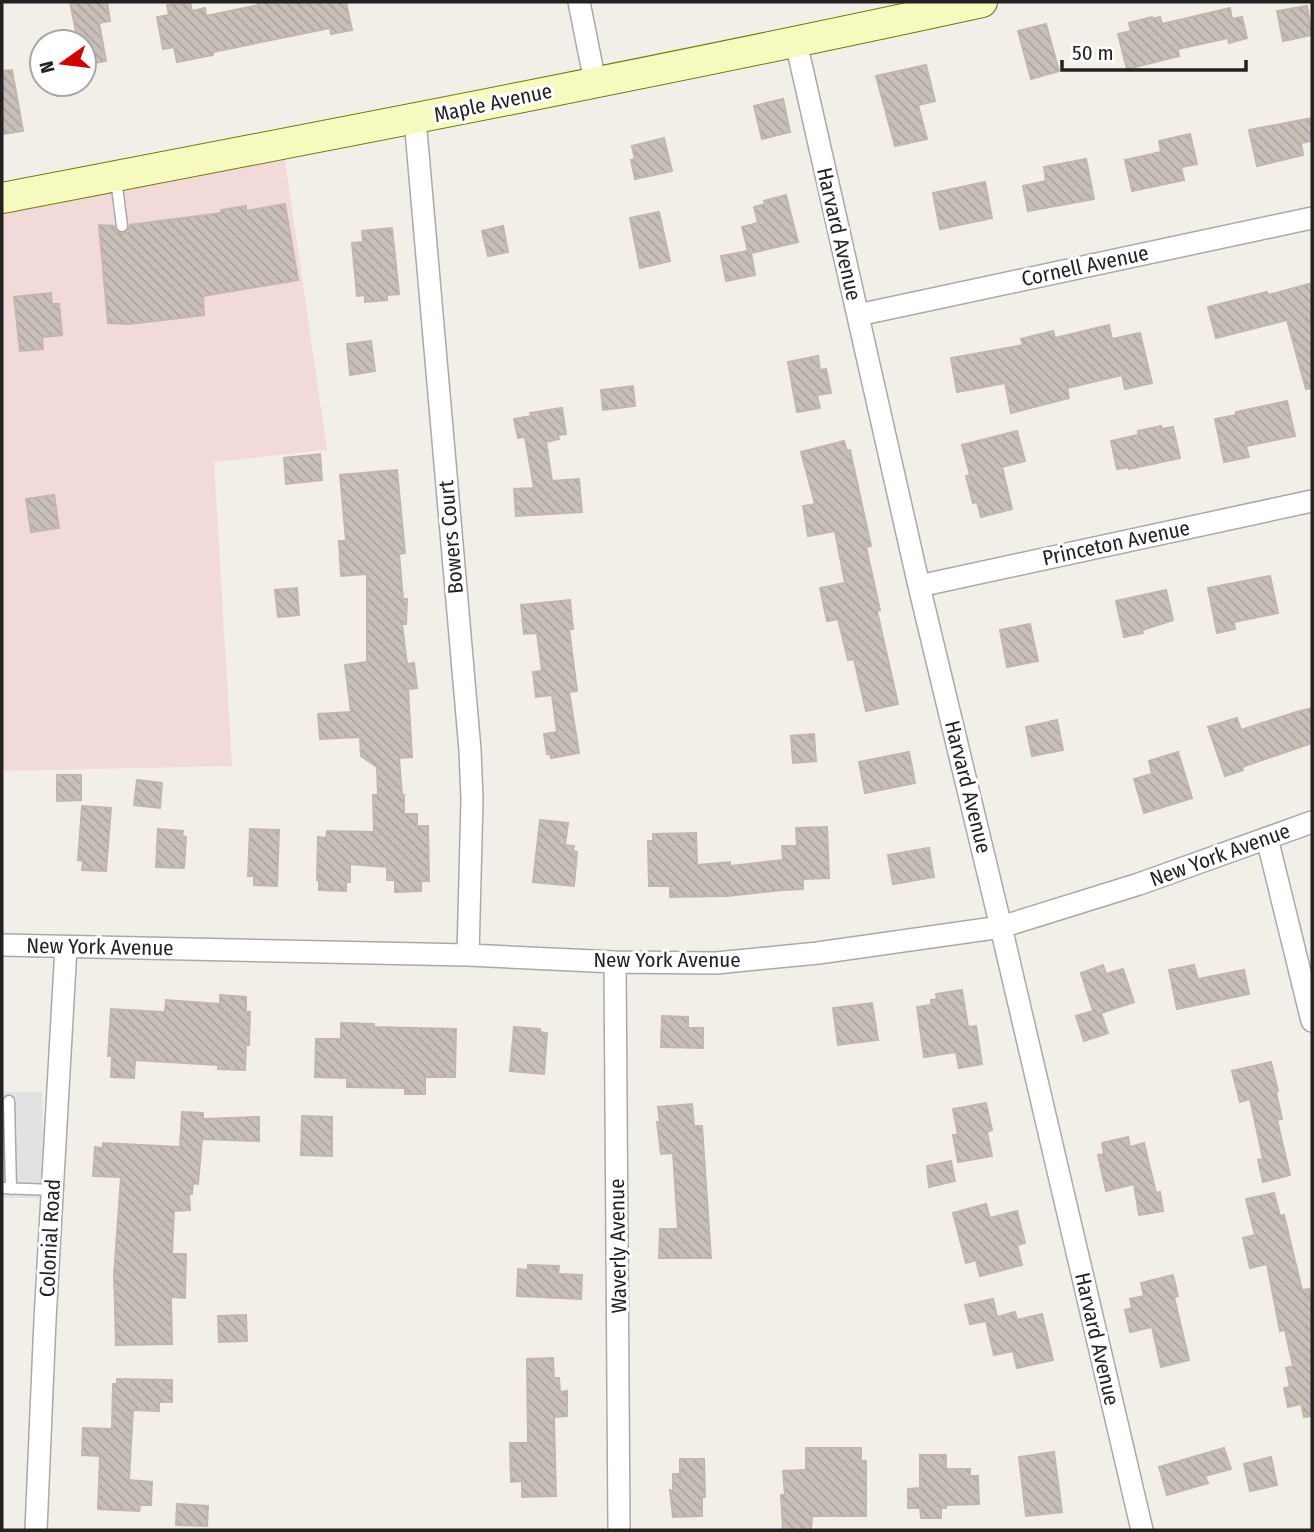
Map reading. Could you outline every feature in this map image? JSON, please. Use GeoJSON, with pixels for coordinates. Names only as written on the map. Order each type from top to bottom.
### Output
{"type":"FeatureCollection","features":[{"type":"Feature","properties":{"kind":"main road","name":"Maple Avenue"},"geometry":{"type":"LineString","coordinates":[[2,198],[796,43],[982,2]]}},
{"type":"Feature","properties":{"kind":"street"},"geometry":{"type":"LineString","coordinates":[[579,2],[595,82]]}},
{"type":"Feature","properties":{"kind":"street","name":"Harvard Avenue"},"geometry":{"type":"LineString","coordinates":[[796,43],[919,586],[1142,1530]]}},
{"type":"Feature","properties":{"kind":"street","name":"Bowers Court"},"geometry":{"type":"LineString","coordinates":[[415,119],[470,750],[472,799],[468,955]]}},
{"type":"Feature","properties":{"kind":"street","name":"Cornell Avenue"},"geometry":{"type":"LineString","coordinates":[[858,315],[1312,218]]}},
{"type":"Feature","properties":{"kind":"street","name":"Princeton Avenue"},"geometry":{"type":"LineString","coordinates":[[919,586],[1312,501]]}},
{"type":"Feature","properties":{"kind":"street","name":"New York Avenue"},"geometry":{"type":"LineString","coordinates":[[2,945],[716,963],[818,953],[1001,927],[1139,884],[1312,822]]}},
{"type":"Feature","properties":{"kind":"street"},"geometry":{"type":"LineString","coordinates":[[1267,838],[1312,1021]]}},
{"type":"Feature","properties":{"kind":"street","name":"Colonial Road"},"geometry":{"type":"LineString","coordinates":[[36,1530],[66,947]]}},
{"type":"Feature","properties":{"kind":"street","name":"Waverly Avenue"},"geometry":{"type":"LineString","coordinates":[[615,962],[619,1530]]}},
{"type":"Feature","properties":{"kind":"lane"},"geometry":{"type":"LineString","coordinates":[[116,176],[122,226]]}},
{"type":"Feature","properties":{"kind":"lane"},"geometry":{"type":"LineString","coordinates":[[9,1101],[6,1189],[52,1190]]}},
{"type":"Feature","properties":{"kind":"shaded area"},"geometry":{"type":"Polygon","coordinates":[[[282,140],[327,450],[214,462],[232,766],[2,771],[2,193],[282,140]]]}},
{"type":"Feature","properties":{"kind":"shaded area"},"geometry":{"type":"Polygon","coordinates":[[[2,1092],[42,1092],[45,1198],[2,1198],[2,1092]]]}},
{"type":"Feature","properties":{"kind":"building"},"geometry":{"type":"Polygon","coordinates":[[[70,2],[107,2],[110,21],[99,23],[106,61],[98,62],[98,28],[75,28],[70,2]]]}},
{"type":"Feature","properties":{"kind":"building"},"geometry":{"type":"Polygon","coordinates":[[[190,2],[192,11],[205,8],[206,16],[258,5],[257,2],[346,2],[352,30],[331,34],[330,28],[177,62],[174,47],[163,49],[157,17],[169,15],[167,5],[190,2]]]}},
{"type":"Feature","properties":{"kind":"building"},"geometry":{"type":"Polygon","coordinates":[[[1307,6],[1312,35],[1283,41],[1277,11],[1307,6]]]}},
{"type":"Feature","properties":{"kind":"building"},"geometry":{"type":"Polygon","coordinates":[[[1230,8],[1232,19],[1242,17],[1247,38],[1229,43],[1228,38],[1178,49],[1179,56],[1127,69],[1118,34],[1131,31],[1129,23],[1160,17],[1162,24],[1230,8]]]}},
{"type":"Feature","properties":{"kind":"building"},"geometry":{"type":"Polygon","coordinates":[[[1046,24],[1059,71],[1031,79],[1018,31],[1046,24]]]}},
{"type":"Feature","properties":{"kind":"building"},"geometry":{"type":"Polygon","coordinates":[[[926,65],[935,101],[918,105],[927,139],[895,146],[876,76],[926,65]]]}},
{"type":"Feature","properties":{"kind":"building"},"geometry":{"type":"Polygon","coordinates":[[[12,70],[23,131],[2,134],[2,71],[12,70]]]}},
{"type":"Feature","properties":{"kind":"building"},"geometry":{"type":"Polygon","coordinates":[[[783,99],[790,132],[762,139],[754,106],[783,99]]]}},
{"type":"Feature","properties":{"kind":"building"},"geometry":{"type":"Polygon","coordinates":[[[1312,118],[1312,141],[1301,143],[1303,155],[1257,166],[1249,130],[1312,118]]]}},
{"type":"Feature","properties":{"kind":"building"},"geometry":{"type":"Polygon","coordinates":[[[1190,134],[1197,164],[1181,167],[1184,180],[1132,191],[1125,160],[1161,152],[1159,141],[1190,134]]]}},
{"type":"Feature","properties":{"kind":"building"},"geometry":{"type":"Polygon","coordinates":[[[664,138],[672,171],[635,179],[631,160],[635,159],[632,146],[664,138]]]}},
{"type":"Feature","properties":{"kind":"building"},"geometry":{"type":"Polygon","coordinates":[[[1086,159],[1094,199],[1028,211],[1023,186],[1046,181],[1044,167],[1086,159]]]}},
{"type":"Feature","properties":{"kind":"building"},"geometry":{"type":"Polygon","coordinates":[[[985,182],[992,218],[940,229],[933,193],[985,182]]]}},
{"type":"Feature","properties":{"kind":"building"},"geometry":{"type":"Polygon","coordinates":[[[786,195],[798,242],[751,253],[755,275],[726,281],[721,256],[748,251],[742,227],[758,223],[754,207],[765,204],[764,201],[786,195]]]}},
{"type":"Feature","properties":{"kind":"building"},"geometry":{"type":"Polygon","coordinates":[[[285,204],[298,280],[203,296],[204,315],[129,324],[108,323],[99,225],[114,226],[116,231],[122,234],[127,232],[130,225],[221,213],[221,210],[246,206],[246,211],[285,204]]]}},
{"type":"Feature","properties":{"kind":"building"},"geometry":{"type":"Polygon","coordinates":[[[659,212],[670,261],[640,268],[630,218],[659,212]]]}},
{"type":"Feature","properties":{"kind":"building"},"geometry":{"type":"Polygon","coordinates":[[[503,226],[508,252],[488,256],[482,231],[503,226]]]}},
{"type":"Feature","properties":{"kind":"building"},"geometry":{"type":"Polygon","coordinates":[[[392,228],[399,294],[387,295],[387,300],[365,302],[365,295],[357,296],[352,243],[363,242],[362,231],[392,228]]]}},
{"type":"Feature","properties":{"kind":"building"},"geometry":{"type":"Polygon","coordinates":[[[1312,283],[1312,388],[1306,389],[1287,320],[1216,338],[1208,307],[1312,283]]]}},
{"type":"Feature","properties":{"kind":"building"},"geometry":{"type":"Polygon","coordinates":[[[51,293],[52,304],[59,304],[62,335],[42,337],[43,349],[20,351],[14,297],[51,293]]]}},
{"type":"Feature","properties":{"kind":"building"},"geometry":{"type":"Polygon","coordinates":[[[1109,325],[1112,339],[1140,333],[1152,383],[1125,389],[1122,375],[1067,388],[1069,398],[1011,413],[1005,383],[957,392],[951,358],[1023,345],[1021,339],[1053,331],[1055,338],[1109,325]]]}},
{"type":"Feature","properties":{"kind":"building"},"geometry":{"type":"Polygon","coordinates":[[[371,341],[375,371],[350,375],[347,344],[371,341]]]}},
{"type":"Feature","properties":{"kind":"building"},"geometry":{"type":"Polygon","coordinates":[[[818,356],[820,370],[826,369],[831,393],[817,395],[820,408],[797,412],[788,362],[818,356]]]}},
{"type":"Feature","properties":{"kind":"building"},"geometry":{"type":"Polygon","coordinates":[[[633,386],[635,406],[603,410],[601,390],[633,386]]]}},
{"type":"Feature","properties":{"kind":"building"},"geometry":{"type":"Polygon","coordinates":[[[1287,401],[1295,436],[1246,446],[1249,457],[1224,462],[1215,419],[1287,401]]]}},
{"type":"Feature","properties":{"kind":"building"},"geometry":{"type":"Polygon","coordinates":[[[562,408],[566,434],[546,442],[552,481],[579,479],[582,512],[516,516],[514,489],[534,488],[525,437],[518,438],[514,419],[531,416],[530,413],[562,408]]]}},
{"type":"Feature","properties":{"kind":"building"},"geometry":{"type":"Polygon","coordinates":[[[1161,426],[1162,429],[1173,427],[1180,458],[1117,469],[1111,441],[1161,426]]]}},
{"type":"Feature","properties":{"kind":"building"},"geometry":{"type":"Polygon","coordinates":[[[1017,431],[1025,461],[1002,467],[1012,509],[981,517],[977,502],[973,503],[966,476],[970,475],[962,445],[1017,431]]]}},
{"type":"Feature","properties":{"kind":"building"},"geometry":{"type":"Polygon","coordinates":[[[844,441],[847,451],[850,450],[871,546],[866,547],[898,704],[866,711],[854,659],[848,660],[838,619],[827,621],[820,588],[845,583],[835,531],[808,536],[803,506],[815,504],[801,452],[844,441]]]}},
{"type":"Feature","properties":{"kind":"building"},"geometry":{"type":"Polygon","coordinates":[[[320,454],[322,480],[286,484],[284,458],[320,454]]]}},
{"type":"Feature","properties":{"kind":"building"},"geometry":{"type":"Polygon","coordinates":[[[397,470],[405,553],[399,554],[403,599],[407,599],[406,624],[402,624],[407,664],[414,663],[417,688],[408,689],[412,757],[399,758],[404,814],[417,814],[417,826],[428,826],[429,881],[421,881],[421,891],[395,892],[395,880],[387,880],[387,867],[350,864],[350,882],[346,882],[346,891],[319,890],[318,837],[326,838],[327,831],[374,832],[373,795],[378,795],[377,767],[361,756],[360,737],[320,739],[318,714],[351,712],[345,665],[367,662],[367,574],[341,576],[339,541],[346,541],[340,475],[397,470]]]}},
{"type":"Feature","properties":{"kind":"building"},"geometry":{"type":"Polygon","coordinates":[[[54,495],[59,528],[31,532],[26,499],[54,495]]]}},
{"type":"Feature","properties":{"kind":"building"},"geometry":{"type":"Polygon","coordinates":[[[1270,576],[1278,613],[1234,622],[1235,629],[1217,633],[1208,588],[1270,576]]]}},
{"type":"Feature","properties":{"kind":"building"},"geometry":{"type":"Polygon","coordinates":[[[297,588],[299,615],[278,617],[275,590],[297,588]]]}},
{"type":"Feature","properties":{"kind":"building"},"geometry":{"type":"Polygon","coordinates":[[[1166,590],[1173,620],[1142,630],[1143,633],[1124,637],[1116,601],[1166,590]]]}},
{"type":"Feature","properties":{"kind":"building"},"geometry":{"type":"Polygon","coordinates":[[[570,600],[573,629],[569,629],[577,691],[569,692],[579,753],[551,758],[550,754],[547,754],[544,734],[557,732],[552,695],[536,697],[533,672],[542,671],[537,633],[524,634],[521,605],[570,600]]]}},
{"type":"Feature","properties":{"kind":"building"},"geometry":{"type":"Polygon","coordinates":[[[1030,624],[1038,661],[1007,667],[1000,630],[1030,624]]]}},
{"type":"Feature","properties":{"kind":"building"},"geometry":{"type":"Polygon","coordinates":[[[1312,708],[1312,743],[1242,767],[1243,770],[1225,776],[1208,727],[1237,718],[1241,730],[1312,708]]]}},
{"type":"Feature","properties":{"kind":"building"},"geometry":{"type":"Polygon","coordinates":[[[1057,720],[1063,750],[1032,756],[1026,727],[1057,720]]]}},
{"type":"Feature","properties":{"kind":"building"},"geometry":{"type":"Polygon","coordinates":[[[814,734],[816,761],[793,763],[791,736],[814,734]]]}},
{"type":"Feature","properties":{"kind":"building"},"geometry":{"type":"Polygon","coordinates":[[[909,752],[915,783],[865,793],[859,762],[909,752]]]}},
{"type":"Feature","properties":{"kind":"building"},"geometry":{"type":"Polygon","coordinates":[[[1178,752],[1192,798],[1144,813],[1134,779],[1152,774],[1149,761],[1178,752]]]}},
{"type":"Feature","properties":{"kind":"building"},"geometry":{"type":"Polygon","coordinates":[[[57,775],[81,775],[81,800],[57,801],[57,775]]]}},
{"type":"Feature","properties":{"kind":"building"},"geometry":{"type":"Polygon","coordinates":[[[137,780],[162,783],[160,808],[134,805],[137,780]]]}},
{"type":"Feature","properties":{"kind":"building"},"geometry":{"type":"Polygon","coordinates":[[[82,806],[111,808],[106,871],[82,870],[83,861],[78,860],[82,806]]]}},
{"type":"Feature","properties":{"kind":"building"},"geometry":{"type":"Polygon","coordinates":[[[540,820],[568,823],[565,845],[574,846],[573,851],[577,852],[574,886],[533,882],[540,820]]]}},
{"type":"Feature","properties":{"kind":"building"},"geometry":{"type":"Polygon","coordinates":[[[827,827],[829,878],[803,879],[803,889],[727,896],[670,897],[670,886],[649,886],[648,841],[653,841],[653,834],[696,833],[697,865],[730,862],[730,866],[783,860],[782,846],[797,846],[796,828],[827,827]]]}},
{"type":"Feature","properties":{"kind":"building"},"geometry":{"type":"Polygon","coordinates":[[[158,829],[183,831],[182,836],[186,837],[184,868],[156,867],[158,829]]]}},
{"type":"Feature","properties":{"kind":"building"},"geometry":{"type":"Polygon","coordinates":[[[250,829],[279,830],[277,886],[254,885],[254,876],[248,876],[250,829]]]}},
{"type":"Feature","properties":{"kind":"building"},"geometry":{"type":"Polygon","coordinates":[[[929,848],[934,877],[893,884],[888,855],[929,848]]]}},
{"type":"Feature","properties":{"kind":"building"},"geometry":{"type":"Polygon","coordinates":[[[1103,965],[1106,974],[1123,969],[1134,1002],[1101,1013],[1108,1033],[1084,1041],[1076,1016],[1093,1011],[1081,973],[1103,965]]]}},
{"type":"Feature","properties":{"kind":"building"},"geometry":{"type":"Polygon","coordinates":[[[1194,965],[1198,979],[1244,970],[1249,994],[1177,1009],[1169,970],[1194,965]]]}},
{"type":"Feature","properties":{"kind":"building"},"geometry":{"type":"Polygon","coordinates":[[[962,990],[968,1027],[976,1026],[982,1064],[959,1068],[956,1052],[924,1057],[917,1007],[931,1005],[931,1000],[937,999],[936,994],[962,990]]]}},
{"type":"Feature","properties":{"kind":"building"},"geometry":{"type":"Polygon","coordinates":[[[220,995],[246,997],[246,1012],[250,1012],[245,1070],[218,1069],[218,1065],[135,1060],[134,1078],[111,1077],[112,1056],[108,1056],[111,1009],[165,1012],[166,1000],[220,1004],[220,995]]]}},
{"type":"Feature","properties":{"kind":"building"},"geometry":{"type":"Polygon","coordinates":[[[872,1003],[878,1040],[838,1045],[833,1008],[872,1003]]]}},
{"type":"Feature","properties":{"kind":"building"},"geometry":{"type":"Polygon","coordinates":[[[662,1016],[688,1017],[688,1028],[703,1028],[703,1048],[661,1047],[662,1016]]]}},
{"type":"Feature","properties":{"kind":"building"},"geometry":{"type":"Polygon","coordinates":[[[341,1023],[374,1024],[374,1027],[456,1029],[455,1077],[425,1077],[425,1094],[405,1094],[405,1088],[347,1087],[347,1078],[315,1077],[316,1039],[341,1039],[341,1023]]]}},
{"type":"Feature","properties":{"kind":"building"},"geometry":{"type":"Polygon","coordinates":[[[514,1027],[540,1029],[540,1032],[547,1033],[544,1074],[510,1071],[514,1027]]]}},
{"type":"Feature","properties":{"kind":"building"},"geometry":{"type":"Polygon","coordinates":[[[1271,1062],[1282,1119],[1277,1120],[1290,1175],[1263,1182],[1258,1160],[1263,1159],[1250,1099],[1240,1102],[1232,1071],[1271,1062]]]}},
{"type":"Feature","properties":{"kind":"building"},"geometry":{"type":"Polygon","coordinates":[[[986,1103],[992,1130],[987,1132],[992,1156],[958,1162],[953,1135],[958,1135],[953,1109],[986,1103]]]}},
{"type":"Feature","properties":{"kind":"building"},"geometry":{"type":"Polygon","coordinates":[[[692,1104],[694,1126],[702,1126],[711,1258],[659,1258],[660,1229],[678,1229],[673,1153],[661,1154],[658,1107],[692,1104]]]}},
{"type":"Feature","properties":{"kind":"building"},"geometry":{"type":"Polygon","coordinates":[[[182,1112],[203,1113],[203,1119],[259,1117],[259,1141],[202,1139],[198,1184],[193,1183],[192,1194],[189,1194],[190,1210],[174,1211],[172,1254],[186,1254],[185,1298],[171,1297],[172,1344],[116,1345],[114,1275],[121,1177],[93,1176],[95,1147],[103,1148],[103,1143],[180,1147],[182,1112]]]}},
{"type":"Feature","properties":{"kind":"building"},"geometry":{"type":"Polygon","coordinates":[[[302,1116],[332,1117],[332,1156],[301,1155],[302,1116]]]}},
{"type":"Feature","properties":{"kind":"building"},"geometry":{"type":"Polygon","coordinates":[[[1128,1137],[1130,1147],[1144,1143],[1156,1193],[1160,1192],[1163,1211],[1139,1215],[1134,1184],[1106,1191],[1098,1155],[1104,1154],[1102,1143],[1128,1137]]]}},
{"type":"Feature","properties":{"kind":"building"},"geometry":{"type":"Polygon","coordinates":[[[951,1161],[955,1181],[929,1187],[927,1166],[951,1161]]]}},
{"type":"Feature","properties":{"kind":"building"},"geometry":{"type":"Polygon","coordinates":[[[1274,1193],[1280,1216],[1284,1215],[1302,1290],[1309,1289],[1312,1303],[1312,1416],[1304,1417],[1301,1404],[1288,1407],[1284,1388],[1290,1387],[1286,1368],[1293,1366],[1285,1330],[1280,1331],[1267,1264],[1250,1268],[1243,1238],[1255,1235],[1246,1199],[1274,1193]]]}},
{"type":"Feature","properties":{"kind":"building"},"geometry":{"type":"Polygon","coordinates":[[[986,1204],[990,1218],[1017,1211],[1025,1243],[1017,1245],[1022,1265],[980,1276],[976,1260],[966,1263],[953,1213],[986,1204]]]}},
{"type":"Feature","properties":{"kind":"building"},"geometry":{"type":"Polygon","coordinates":[[[528,1265],[559,1266],[558,1274],[582,1275],[581,1299],[517,1296],[518,1269],[528,1270],[528,1265]]]}},
{"type":"Feature","properties":{"kind":"building"},"geometry":{"type":"Polygon","coordinates":[[[1173,1275],[1178,1296],[1174,1297],[1189,1360],[1161,1367],[1152,1327],[1130,1332],[1125,1310],[1132,1308],[1130,1299],[1144,1296],[1141,1283],[1173,1275]]]}},
{"type":"Feature","properties":{"kind":"building"},"geometry":{"type":"Polygon","coordinates":[[[993,1299],[997,1317],[1015,1312],[1017,1320],[1042,1314],[1053,1360],[1017,1368],[1013,1351],[994,1355],[986,1321],[970,1324],[965,1305],[993,1299]]]}},
{"type":"Feature","properties":{"kind":"building"},"geometry":{"type":"Polygon","coordinates":[[[246,1315],[247,1341],[219,1342],[218,1316],[246,1315]]]}},
{"type":"Feature","properties":{"kind":"building"},"geometry":{"type":"Polygon","coordinates":[[[553,1358],[554,1378],[559,1378],[560,1392],[567,1391],[567,1416],[554,1417],[556,1496],[522,1497],[522,1481],[511,1482],[510,1443],[528,1443],[527,1359],[553,1358]]]}},
{"type":"Feature","properties":{"kind":"building"},"geometry":{"type":"Polygon","coordinates":[[[117,1379],[172,1380],[172,1402],[159,1402],[159,1411],[133,1410],[129,1480],[152,1482],[151,1505],[140,1505],[139,1511],[98,1509],[100,1456],[82,1455],[83,1428],[112,1429],[113,1384],[117,1384],[117,1379]]]}},
{"type":"Feature","properties":{"kind":"building"},"geometry":{"type":"Polygon","coordinates":[[[806,1448],[861,1448],[861,1461],[866,1461],[866,1516],[812,1516],[811,1530],[783,1530],[783,1471],[806,1470],[806,1448]]]}},
{"type":"Feature","properties":{"kind":"building"},"geometry":{"type":"Polygon","coordinates":[[[1224,1448],[1231,1469],[1205,1476],[1208,1483],[1167,1495],[1159,1467],[1224,1448]]]}},
{"type":"Feature","properties":{"kind":"building"},"geometry":{"type":"Polygon","coordinates":[[[1054,1452],[1062,1512],[1026,1516],[1019,1457],[1054,1452]]]}},
{"type":"Feature","properties":{"kind":"building"},"geometry":{"type":"Polygon","coordinates":[[[920,1455],[946,1455],[946,1469],[970,1469],[970,1476],[978,1476],[979,1504],[946,1505],[946,1508],[941,1508],[941,1518],[921,1518],[920,1508],[908,1508],[908,1489],[920,1488],[920,1455]]]}},
{"type":"Feature","properties":{"kind":"building"},"geometry":{"type":"Polygon","coordinates":[[[1271,1457],[1277,1485],[1250,1491],[1244,1464],[1271,1457]]]}},
{"type":"Feature","properties":{"kind":"building"},"geometry":{"type":"Polygon","coordinates":[[[680,1459],[704,1459],[705,1497],[702,1497],[702,1516],[673,1517],[670,1490],[673,1491],[673,1474],[680,1474],[680,1459]]]}},
{"type":"Feature","properties":{"kind":"building"},"geometry":{"type":"Polygon","coordinates":[[[177,1504],[208,1506],[207,1526],[176,1525],[177,1504]]]}}]}
